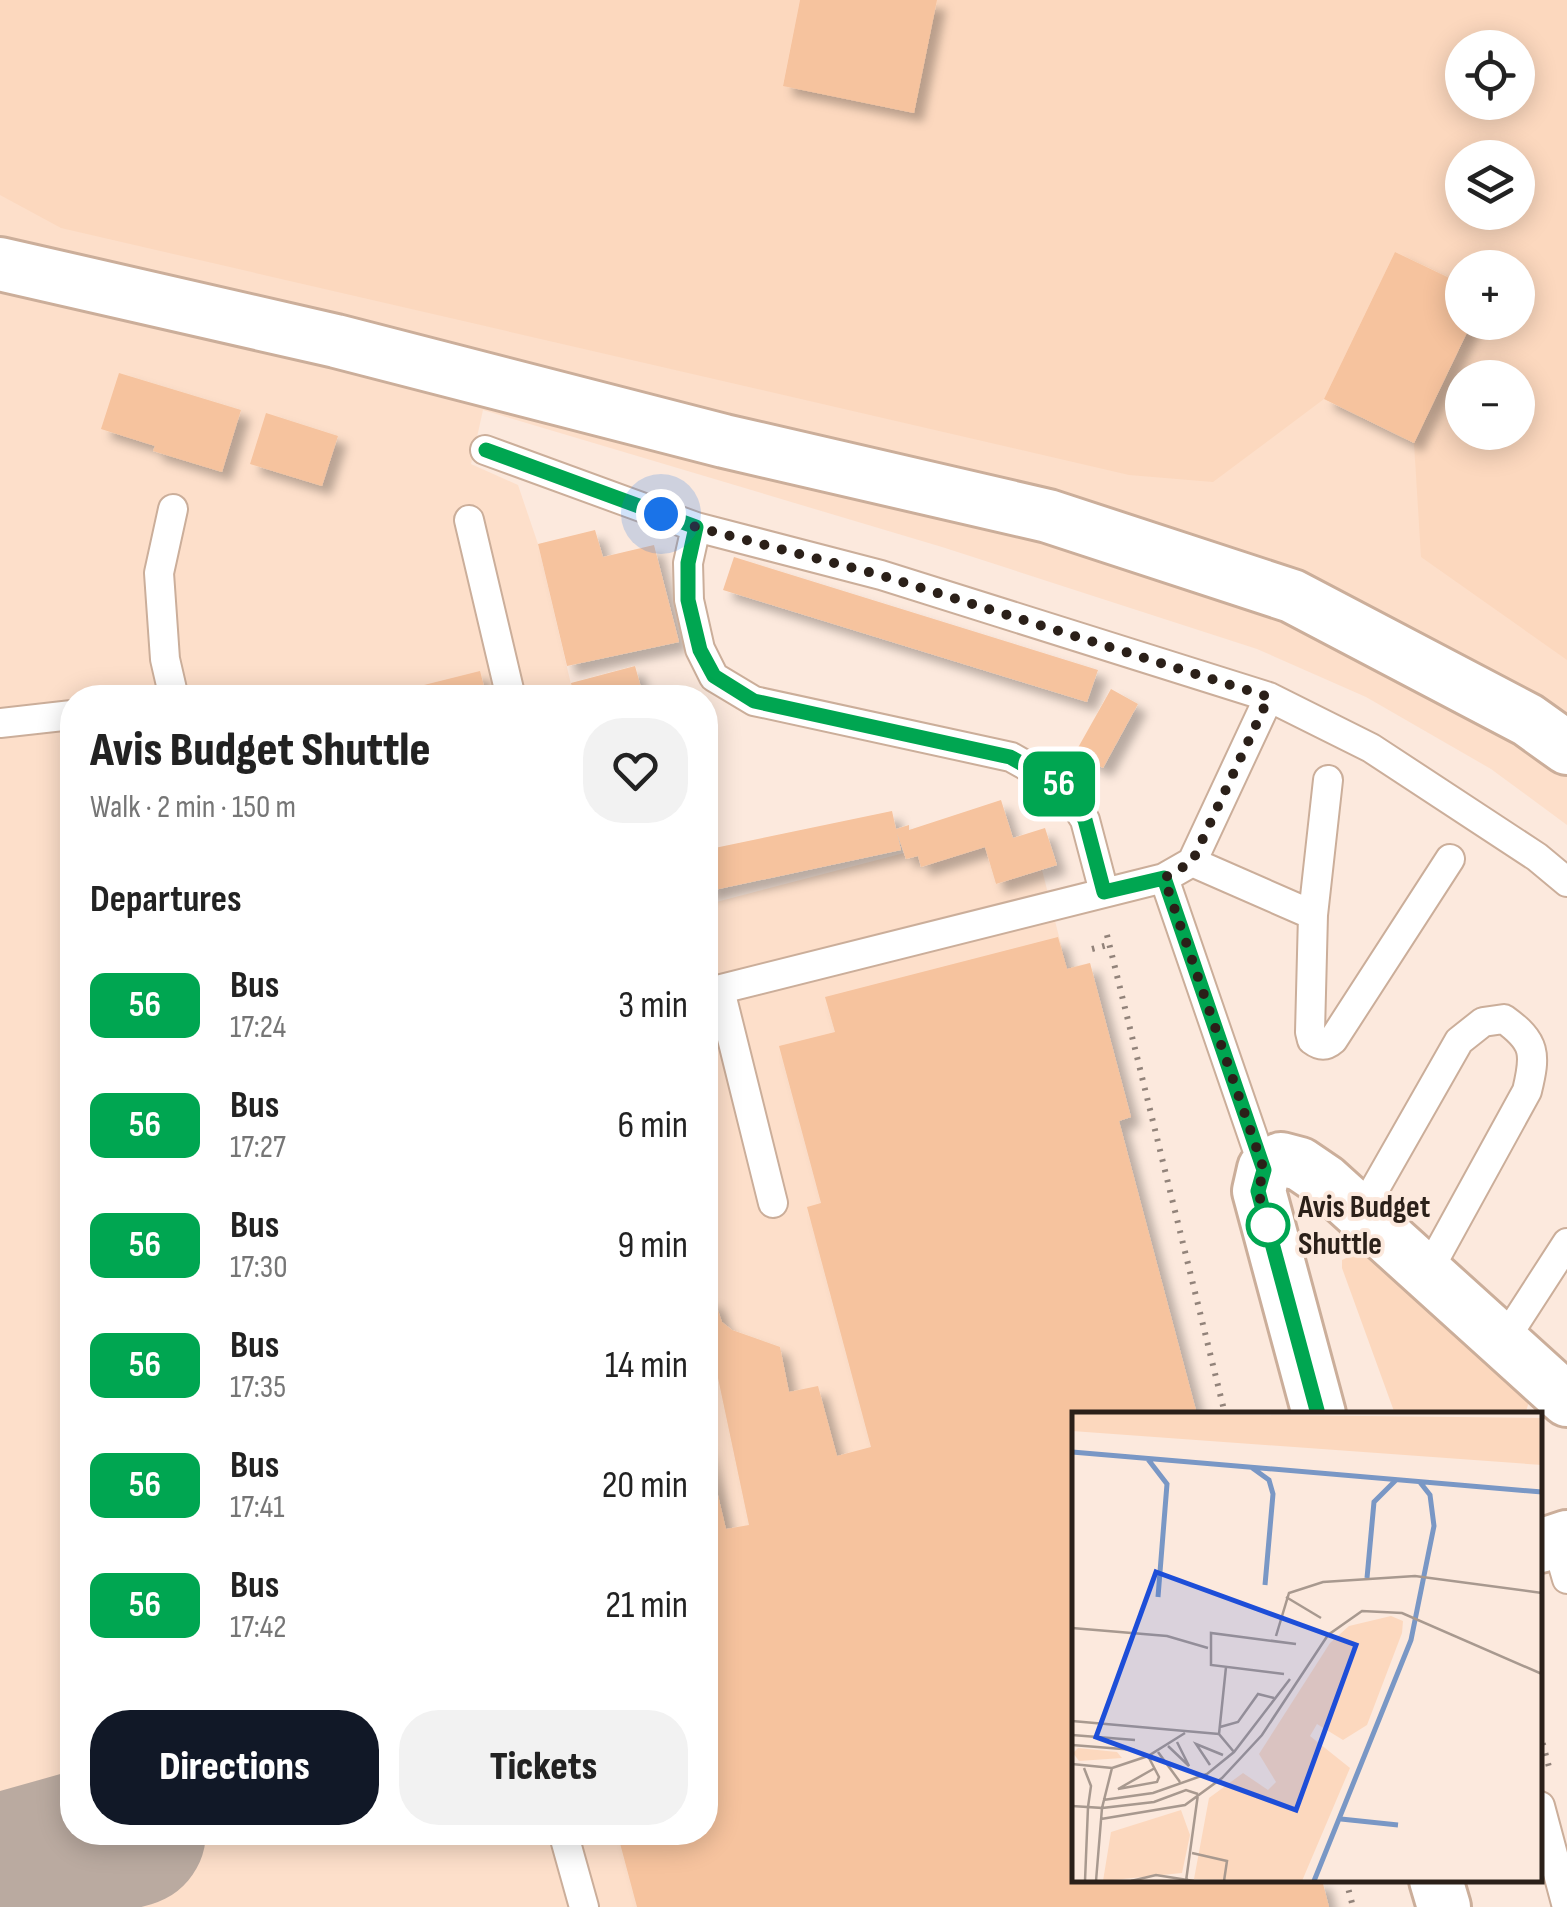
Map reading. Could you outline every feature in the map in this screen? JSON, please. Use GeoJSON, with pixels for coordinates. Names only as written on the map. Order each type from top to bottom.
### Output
{"type":"FeatureCollection","features":[{"type":"Feature","properties":{"kind":"street"},"geometry":{"type":"LineString","coordinates":[[0,264],[336,341],[724,441],[1048,516],[1292,596],[1528,720],[1567,748]]}},
{"type":"Feature","properties":{"kind":"street"},"geometry":{"type":"LineString","coordinates":[[1317,1412],[1258,1191],[1264,1170],[1281,1159],[1300,1164],[1361,1213],[1567,1400]]}},
{"type":"Feature","properties":{"kind":"street"},"geometry":{"type":"LineString","coordinates":[[1437,1882],[1444,1907]]}},
{"type":"Feature","properties":{"kind":"lane"},"geometry":{"type":"LineString","coordinates":[[486,450],[696,527],[880,575],[1269,697],[1371,748],[1538,857],[1567,882]]}},
{"type":"Feature","properties":{"kind":"lane"},"geometry":{"type":"LineString","coordinates":[[171,685],[165,659],[160,573],[173,509]]}},
{"type":"Feature","properties":{"kind":"lane"},"geometry":{"type":"LineString","coordinates":[[469,520],[507,685]]}},
{"type":"Feature","properties":{"kind":"lane"},"geometry":{"type":"LineString","coordinates":[[696,527],[688,563],[688,600],[700,650],[714,676],[754,701],[1010,757],[1064,787],[1085,820],[1104,892]]}},
{"type":"Feature","properties":{"kind":"lane"},"geometry":{"type":"LineString","coordinates":[[718,991],[1164,878],[1192,862],[1269,697]]}},
{"type":"Feature","properties":{"kind":"lane"},"geometry":{"type":"LineString","coordinates":[[0,723],[60,716]]}},
{"type":"Feature","properties":{"kind":"lane"},"geometry":{"type":"LineString","coordinates":[[1328,780],[1313,915],[1312,1040],[1326,1045],[1333,1040],[1450,859]]}},
{"type":"Feature","properties":{"kind":"lane"},"geometry":{"type":"LineString","coordinates":[[1192,862],[1313,915]]}},
{"type":"Feature","properties":{"kind":"lane"},"geometry":{"type":"LineString","coordinates":[[1164,878],[1264,1170]]}},
{"type":"Feature","properties":{"kind":"lane"},"geometry":{"type":"LineString","coordinates":[[718,1010],[773,1202]]}},
{"type":"Feature","properties":{"kind":"lane"},"geometry":{"type":"LineString","coordinates":[[1361,1213],[1459,1041],[1483,1022],[1504,1019],[1524,1033],[1534,1059],[1527,1090],[1427,1273]]}},
{"type":"Feature","properties":{"kind":"lane"},"geometry":{"type":"LineString","coordinates":[[1503,1342],[1567,1243]]}},
{"type":"Feature","properties":{"kind":"lane"},"geometry":{"type":"LineString","coordinates":[[1542,1813],[1567,1907]]}},
{"type":"Feature","properties":{"kind":"lane"},"geometry":{"type":"LineString","coordinates":[[567,1845],[584,1907]]}},
{"type":"Feature","properties":{"kind":"path"},"geometry":{"type":"LineString","coordinates":[[1104,892],[1108,945],[1224,1412]]}},
{"type":"Feature","properties":{"kind":"path"},"geometry":{"type":"LineString","coordinates":[[1092,949],[1108,945]]}},
{"type":"Feature","properties":{"kind":"path"},"geometry":{"type":"LineString","coordinates":[[1347,1882],[1353,1907]]}},
{"type":"Feature","properties":{"kind":"shaded area"},"geometry":{"type":"Polygon","coordinates":[[[0,0],[1567,0],[1567,825],[1491,769],[1366,697],[1257,649],[942,547],[483,410],[471,464],[518,485],[538,544],[571,685],[60,685],[60,1845],[718,1845],[718,902],[904,853],[906,859],[918,856],[921,867],[985,847],[996,884],[1042,870],[1067,968],[1090,963],[1131,1117],[1119,1121],[1196,1412],[1072,1412],[1072,1882],[1323,1882],[1329,1907],[0,1907],[0,0]]]}},
{"type":"Feature","properties":{"kind":"shaded area"},"geometry":{"type":"Polygon","coordinates":[[[0,0],[800,0],[783,85],[913,113],[937,0],[1567,0],[1567,660],[1421,557],[1414,443],[1445,379],[1445,450],[1535,450],[1535,360],[1454,360],[1464,340],[1535,340],[1535,250],[1445,250],[1445,276],[1395,252],[1324,399],[1213,482],[1129,475],[61,228],[0,195],[0,0]]]}},
{"type":"Feature","properties":{"kind":"shaded area"},"geometry":{"type":"Polygon","coordinates":[[[1369,1251],[1524,1383],[1529,1402],[1526,1412],[1394,1412],[1342,1260],[1369,1251]]]}},
{"type":"Feature","properties":{"kind":"building"},"geometry":{"type":"Polygon","coordinates":[[[800,0],[937,0],[914,113],[783,86],[800,0]]]}},
{"type":"Feature","properties":{"kind":"building"},"geometry":{"type":"Polygon","coordinates":[[[1395,252],[1445,276],[1445,340],[1463,340],[1454,360],[1445,360],[1445,378],[1414,443],[1324,399],[1395,252]]]}},
{"type":"Feature","properties":{"kind":"building"},"geometry":{"type":"Polygon","coordinates":[[[119,373],[241,410],[222,472],[153,451],[155,446],[101,429],[119,373]]]}},
{"type":"Feature","properties":{"kind":"building"},"geometry":{"type":"Polygon","coordinates":[[[266,413],[338,436],[322,486],[250,464],[266,413]]]}},
{"type":"Feature","properties":{"kind":"building"},"geometry":{"type":"Polygon","coordinates":[[[595,530],[603,557],[654,545],[679,642],[567,666],[538,544],[595,530]]]}},
{"type":"Feature","properties":{"kind":"building"},"geometry":{"type":"Polygon","coordinates":[[[734,557],[1098,670],[1087,702],[723,590],[734,557]]]}},
{"type":"Feature","properties":{"kind":"building"},"geometry":{"type":"Polygon","coordinates":[[[635,666],[640,685],[571,685],[635,666]]]}},
{"type":"Feature","properties":{"kind":"building"},"geometry":{"type":"Polygon","coordinates":[[[480,671],[484,685],[424,685],[480,671]]]}},
{"type":"Feature","properties":{"kind":"building"},"geometry":{"type":"Polygon","coordinates":[[[1111,689],[1138,704],[1103,768],[1075,753],[1111,689]]]}},
{"type":"Feature","properties":{"kind":"building"},"geometry":{"type":"Polygon","coordinates":[[[1001,800],[1013,838],[1045,828],[1057,865],[996,884],[985,847],[921,867],[918,856],[906,859],[897,833],[901,850],[718,889],[718,847],[892,811],[896,829],[909,825],[909,830],[1001,800]]]}},
{"type":"Feature","properties":{"kind":"building"},"geometry":{"type":"Polygon","coordinates":[[[1058,937],[1067,969],[1090,963],[1131,1117],[1119,1121],[1196,1412],[1072,1412],[1072,1882],[1323,1882],[1329,1907],[637,1907],[620,1845],[718,1845],[718,1495],[726,1529],[749,1525],[718,1378],[718,1311],[722,1322],[732,1330],[780,1347],[789,1392],[818,1386],[837,1456],[871,1447],[807,1207],[821,1203],[779,1046],[835,1032],[825,997],[1058,937]]]}},
{"type":"Feature","properties":{"kind":"taxiway"},"geometry":{"type":"LineString","coordinates":[[0,1869],[85,1845]]}},
{"type":"Feature","properties":{"kind":"bus line","name":"56"},"geometry":{"type":"LineString","coordinates":[[486,450],[696,527],[688,563],[688,600],[700,650],[714,676],[754,701],[1010,757],[1064,787],[1085,820],[1104,892],[1164,878],[1264,1170],[1258,1191],[1317,1412]]}},
{"type":"Feature","properties":{"kind":"place","name":"Avis Budget Shuttle"},"geometry":{"type":"Point","coordinates":[1268,1225]}},
{"type":"Feature","properties":{"kind":"route"},"geometry":{"type":"LineString","coordinates":[[661,514],[696,527],[880,575],[1269,697],[1192,862],[1164,878],[1264,1170],[1258,1191],[1268,1225]]}}]}
